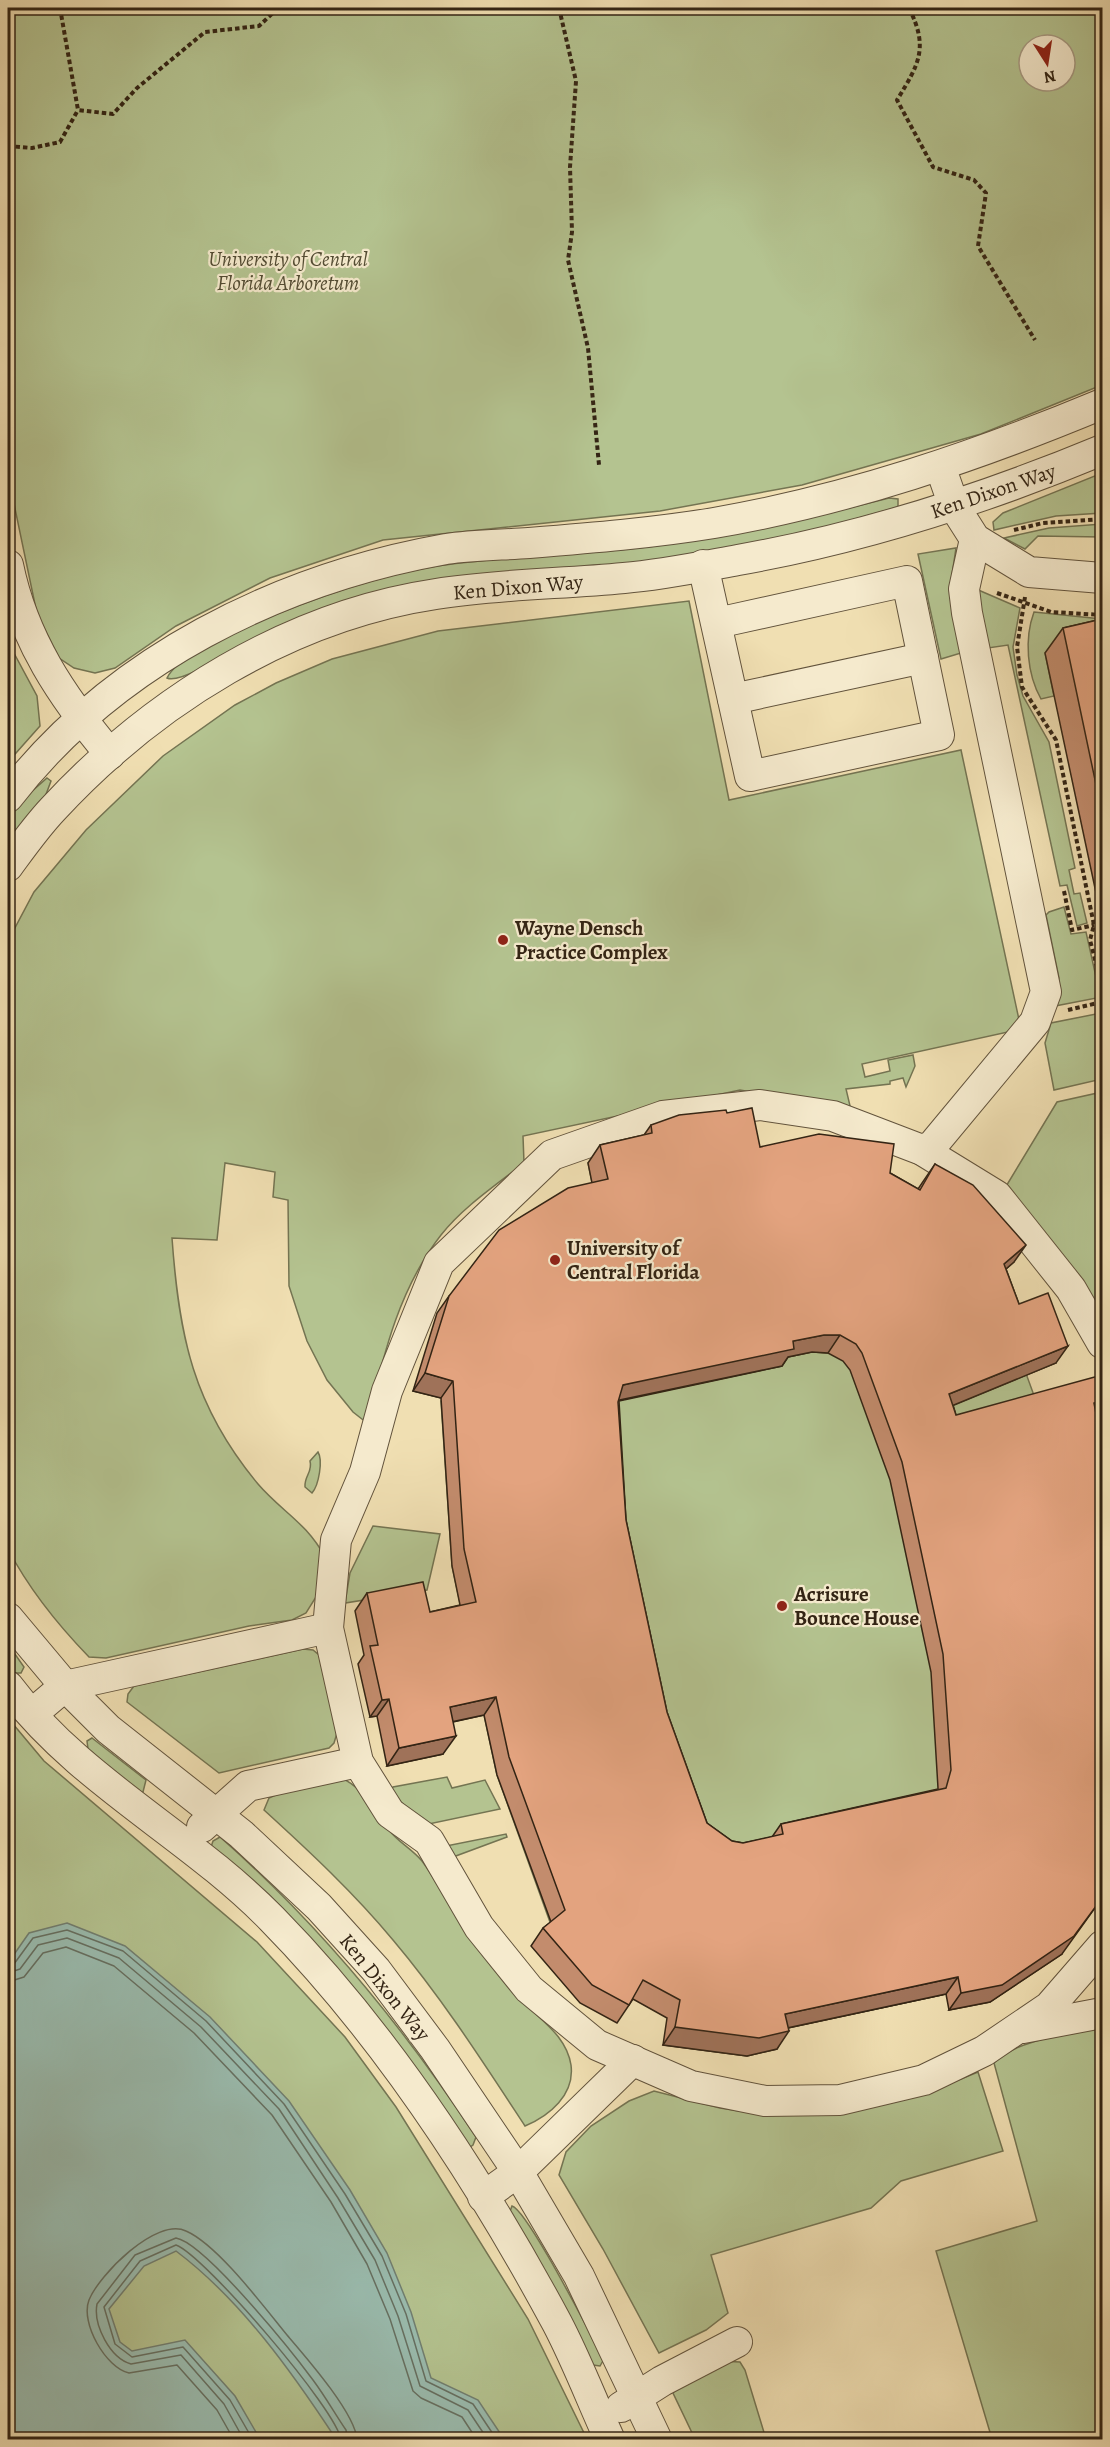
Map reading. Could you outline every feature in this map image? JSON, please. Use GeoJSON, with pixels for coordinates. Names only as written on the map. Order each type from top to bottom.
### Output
{"type":"FeatureCollection","features":[{"type":"Feature","properties":{"kind":"street","name":"Ken Dixon Way"},"geometry":{"type":"LineString","coordinates":[[8,797],[27,772],[81,720],[146,667],[209,630],[272,598],[354,569],[448,549],[627,534],[714,522],[796,506],[940,466],[1102,404]]}},
{"type":"Feature","properties":{"kind":"street","name":"Ken Dixon Way"},"geometry":{"type":"LineString","coordinates":[[8,866],[52,810],[110,754],[163,709],[234,665],[296,635],[367,608],[437,594],[628,578],[804,547],[882,528],[954,506],[1041,476],[1102,450]]}},
{"type":"Feature","properties":{"kind":"street"},"geometry":{"type":"LineString","coordinates":[[940,466],[954,506],[975,539],[1029,572],[1102,578]]}},
{"type":"Feature","properties":{"kind":"street"},"geometry":{"type":"LineString","coordinates":[[922,1150],[932,1146],[1035,1022],[1046,993],[967,613],[964,589],[975,539]]}},
{"type":"Feature","properties":{"kind":"street"},"geometry":{"type":"LineString","coordinates":[[8,565],[36,650],[81,720],[110,754]]}},
{"type":"Feature","properties":{"kind":"street"},"geometry":{"type":"LineString","coordinates":[[703,565],[750,777],[939,735],[907,581],[717,623]]}},
{"type":"Feature","properties":{"kind":"street"},"geometry":{"type":"LineString","coordinates":[[733,699],[923,658]]}},
{"type":"Feature","properties":{"kind":"street"},"geometry":{"type":"LineString","coordinates":[[1102,1343],[1071,1289],[997,1196],[922,1150],[833,1116],[760,1105],[663,1116],[552,1155],[439,1263],[387,1391],[365,1472],[336,1540],[328,1628],[358,1762],[390,1813],[429,1841],[479,1928],[529,1989],[597,2045],[691,2086],[765,2101],[840,2100],[924,2080],[984,2051],[1048,2007],[1102,1946]]}},
{"type":"Feature","properties":{"kind":"street","name":"Ken Dixon Way"},"geometry":{"type":"LineString","coordinates":[[8,1618],[65,1686],[108,1729],[241,1834],[319,1907],[376,1970],[435,2049],[518,2172],[579,2276],[657,2439]]}},
{"type":"Feature","properties":{"kind":"street"},"geometry":{"type":"LineString","coordinates":[[32,1714],[65,1686],[328,1628]]}},
{"type":"Feature","properties":{"kind":"street","name":"Ken Dixon Way"},"geometry":{"type":"LineString","coordinates":[[8,1686],[60,1745],[209,1860],[271,1918],[335,1987],[396,2066],[483,2197],[558,2326],[605,2429]]}},
{"type":"Feature","properties":{"kind":"street"},"geometry":{"type":"LineString","coordinates":[[186,1844],[215,1814],[248,1786],[358,1762]]}},
{"type":"Feature","properties":{"kind":"street"},"geometry":{"type":"LineString","coordinates":[[1015,2030],[1102,2013]]}},
{"type":"Feature","properties":{"kind":"street"},"geometry":{"type":"LineString","coordinates":[[483,2197],[518,2172],[633,2060]]}},
{"type":"Feature","properties":{"kind":"street"},"geometry":{"type":"LineString","coordinates":[[605,2429],[639,2398],[662,2381],[737,2342]]}},
{"type":"Feature","properties":{"kind":"path"},"geometry":{"type":"LineString","coordinates":[[8,146],[32,148],[60,142],[78,110],[60,8]]}},
{"type":"Feature","properties":{"kind":"path"},"geometry":{"type":"LineString","coordinates":[[78,110],[113,114],[137,88],[205,32],[259,26],[278,8]]}},
{"type":"Feature","properties":{"kind":"path"},"geometry":{"type":"LineString","coordinates":[[559,8],[576,81],[570,167],[572,232],[568,260],[588,348],[599,465]]}},
{"type":"Feature","properties":{"kind":"path"},"geometry":{"type":"LineString","coordinates":[[909,8],[920,30],[917,66],[897,100],[933,167],[974,180],[986,193],[978,246],[1035,340]]}},
{"type":"Feature","properties":{"kind":"path"},"geometry":{"type":"LineString","coordinates":[[1012,531],[1043,523],[1102,519]]}},
{"type":"Feature","properties":{"kind":"path"},"geometry":{"type":"LineString","coordinates":[[1029,572],[1017,647],[1022,687],[1056,740],[1094,926],[1090,940],[1098,971],[1102,970]]}},
{"type":"Feature","properties":{"kind":"path"},"geometry":{"type":"LineString","coordinates":[[997,593],[1051,612],[1102,615]]}},
{"type":"Feature","properties":{"kind":"path"},"geometry":{"type":"LineString","coordinates":[[1064,891],[1072,930],[1094,926]]}},
{"type":"Feature","properties":{"kind":"green space","name":"University of Central Florida Arboretum"},"geometry":{"type":"Polygon","coordinates":[[[8,8],[1102,8],[1102,385],[981,434],[802,485],[660,511],[383,540],[270,578],[176,626],[115,668],[95,673],[74,668],[59,658],[37,614],[8,475],[8,8]]]}},
{"type":"Feature","properties":{"kind":"green space"},"geometry":{"type":"Polygon","coordinates":[[[1102,473],[1102,513],[1056,516],[994,530],[993,522],[1003,513],[1102,473]]]}},
{"type":"Feature","properties":{"kind":"green space"},"geometry":{"type":"Polygon","coordinates":[[[889,498],[898,499],[898,507],[802,534],[241,646],[192,673],[173,679],[167,678],[179,664],[209,644],[308,602],[381,578],[461,563],[676,543],[783,523],[889,498]]]}},
{"type":"Feature","properties":{"kind":"green space"},"geometry":{"type":"Polygon","coordinates":[[[1102,524],[1102,537],[1038,536],[1025,549],[1004,538],[1049,528],[1102,524]]]}},
{"type":"Feature","properties":{"kind":"green space"},"geometry":{"type":"Polygon","coordinates":[[[956,548],[950,588],[961,653],[941,659],[918,554],[956,548]]]}},
{"type":"Feature","properties":{"kind":"green space"},"geometry":{"type":"Polygon","coordinates":[[[976,589],[1020,608],[1013,647],[1017,675],[1023,696],[1049,742],[1075,868],[1069,870],[1074,894],[1080,893],[1087,923],[1077,926],[1067,885],[1060,886],[1008,645],[988,648],[976,589]]]}},
{"type":"Feature","properties":{"kind":"green space"},"geometry":{"type":"Polygon","coordinates":[[[689,601],[729,800],[961,750],[1021,1029],[862,1064],[865,1077],[890,1071],[888,1060],[913,1055],[915,1066],[906,1087],[903,1078],[890,1081],[890,1084],[846,1089],[851,1110],[740,1090],[523,1136],[524,1163],[459,1215],[426,1256],[414,1278],[386,1349],[367,1423],[353,1412],[327,1380],[307,1341],[289,1286],[288,1200],[273,1197],[275,1172],[225,1163],[217,1240],[172,1238],[179,1307],[185,1338],[204,1398],[236,1455],[267,1494],[310,1535],[325,1557],[316,1597],[306,1613],[292,1620],[249,1626],[106,1658],[89,1657],[44,1606],[8,1549],[8,941],[34,892],[86,830],[163,756],[235,705],[276,683],[332,659],[438,631],[689,601]]]}},
{"type":"Feature","properties":{"kind":"green space"},"geometry":{"type":"Polygon","coordinates":[[[1034,612],[1102,619],[1045,653],[1054,696],[1041,699],[1036,689],[1028,656],[1029,633],[1034,612]]]}},
{"type":"Feature","properties":{"kind":"green space"},"geometry":{"type":"Polygon","coordinates":[[[8,642],[37,696],[40,726],[8,762],[8,642]]]}},
{"type":"Feature","properties":{"kind":"green space"},"geometry":{"type":"Polygon","coordinates":[[[47,778],[51,781],[45,797],[8,842],[8,819],[22,800],[47,778]]]}},
{"type":"Feature","properties":{"kind":"green space"},"geometry":{"type":"Polygon","coordinates":[[[1064,907],[1071,934],[1086,932],[1096,977],[1102,976],[1102,997],[1055,1006],[1059,978],[1046,915],[1064,907]]]}},
{"type":"Feature","properties":{"kind":"green space"},"geometry":{"type":"Polygon","coordinates":[[[1096,1014],[1102,1016],[1102,1079],[1054,1090],[1045,1043],[1051,1023],[1096,1014]]]}},
{"type":"Feature","properties":{"kind":"green space"},"geometry":{"type":"Polygon","coordinates":[[[1102,1092],[1102,1324],[1005,1188],[1057,1102],[1102,1092]]]}},
{"type":"Feature","properties":{"kind":"green space","name":"Acrisure Bounce House"},"geometry":{"type":"Polygon","coordinates":[[[640,1150],[994,1286],[1047,1431],[940,1983],[942,1995],[777,2030],[665,2016],[599,1980],[550,1922],[497,1775],[452,1566],[441,1401],[462,1331],[601,1224],[588,1163],[640,1150]]]}},
{"type":"Feature","properties":{"kind":"green space"},"geometry":{"type":"Polygon","coordinates":[[[318,1452],[320,1472],[312,1493],[305,1487],[305,1483],[310,1461],[318,1452]]]}},
{"type":"Feature","properties":{"kind":"green space"},"geometry":{"type":"Polygon","coordinates":[[[373,1526],[440,1534],[427,1590],[345,1603],[350,1573],[373,1526]]]}},
{"type":"Feature","properties":{"kind":"green space"},"geometry":{"type":"Polygon","coordinates":[[[8,1644],[24,1667],[21,1673],[15,1673],[8,1666],[8,1644]]]}},
{"type":"Feature","properties":{"kind":"green space"},"geometry":{"type":"Polygon","coordinates":[[[303,1649],[313,1650],[319,1655],[337,1733],[334,1743],[329,1748],[219,1773],[127,1702],[128,1694],[134,1686],[303,1649]]]}},
{"type":"Feature","properties":{"kind":"green space"},"geometry":{"type":"Polygon","coordinates":[[[8,1718],[44,1761],[257,1942],[345,2037],[396,2107],[528,2319],[587,2439],[8,2439],[8,1718]]]}},
{"type":"Feature","properties":{"kind":"green space"},"geometry":{"type":"Polygon","coordinates":[[[92,1738],[146,1780],[143,1792],[140,1793],[88,1749],[87,1741],[92,1738]]]}},
{"type":"Feature","properties":{"kind":"green space"},"geometry":{"type":"Polygon","coordinates":[[[447,1777],[452,1788],[485,1780],[500,1809],[424,1825],[390,1791],[393,1787],[447,1777]]]}},
{"type":"Feature","properties":{"kind":"green space"},"geometry":{"type":"Polygon","coordinates":[[[341,1778],[356,1787],[383,1823],[422,1861],[454,1911],[493,1964],[517,1995],[563,2044],[571,2065],[569,2086],[558,2103],[534,2122],[525,2126],[445,2007],[378,1923],[331,1873],[264,1810],[269,1798],[280,1793],[341,1778]]]}},
{"type":"Feature","properties":{"kind":"green space"},"geometry":{"type":"Polygon","coordinates":[[[506,1834],[507,1837],[453,1857],[446,1846],[506,1834]]]}},
{"type":"Feature","properties":{"kind":"green space"},"geometry":{"type":"Polygon","coordinates":[[[220,1837],[292,1905],[358,1978],[448,2096],[476,2137],[473,2145],[470,2147],[211,1847],[213,1841],[220,1837]]]}},
{"type":"Feature","properties":{"kind":"green space"},"geometry":{"type":"Polygon","coordinates":[[[1102,2027],[1102,2439],[992,2439],[936,2251],[1037,2221],[994,2063],[1003,2055],[1029,2043],[1102,2027]]]}},
{"type":"Feature","properties":{"kind":"green space"},"geometry":{"type":"Polygon","coordinates":[[[978,2072],[1003,2151],[901,2181],[871,2208],[711,2255],[728,2313],[706,2330],[659,2353],[603,2249],[559,2175],[566,2152],[591,2126],[629,2101],[654,2091],[720,2108],[759,2114],[924,2094],[978,2072]]]}},
{"type":"Feature","properties":{"kind":"green space"},"geometry":{"type":"Polygon","coordinates":[[[512,2206],[531,2229],[559,2276],[604,2359],[600,2366],[593,2365],[509,2214],[512,2206]]]}},
{"type":"Feature","properties":{"kind":"green space"},"geometry":{"type":"Polygon","coordinates":[[[719,2361],[740,2362],[745,2370],[766,2439],[695,2439],[673,2393],[678,2387],[719,2361]]]}},
{"type":"Feature","properties":{"kind":"water"},"geometry":{"type":"Polygon","coordinates":[[[67,1923],[125,1946],[210,2017],[289,2101],[350,2190],[387,2253],[411,2312],[431,2378],[478,2400],[504,2439],[336,2439],[302,2388],[244,2314],[200,2270],[176,2251],[144,2266],[109,2309],[120,2342],[132,2351],[185,2340],[235,2396],[260,2439],[8,2439],[8,1963],[29,1933],[67,1923]]]}},
{"type":"Feature","properties":{"kind":"building"},"geometry":{"type":"Polygon","coordinates":[[[1102,619],[1102,813],[1063,628],[1102,619]]]}},
{"type":"Feature","properties":{"kind":"building","name":"Acrisure Bounce House"},"geometry":{"type":"Polygon","coordinates":[[[752,1108],[760,1147],[819,1134],[894,1144],[890,1173],[920,1190],[935,1164],[973,1185],[1026,1245],[1004,1264],[1019,1304],[1048,1293],[1068,1346],[949,1394],[956,1415],[1102,1375],[1102,1401],[1094,1403],[1102,1445],[1102,1898],[1074,1936],[1002,1985],[961,1993],[958,1977],[785,2014],[789,2031],[759,2038],[675,2027],[680,2000],[643,1980],[629,2005],[592,1985],[543,1928],[565,1910],[509,1757],[496,1697],[450,1707],[456,1736],[399,1748],[389,1699],[382,1700],[370,1646],[378,1645],[367,1593],[423,1582],[430,1612],[476,1602],[464,1549],[453,1381],[425,1373],[449,1296],[499,1230],[568,1188],[608,1179],[600,1145],[652,1133],[651,1125],[679,1115],[726,1110],[727,1113],[752,1108]],[[824,1335],[793,1341],[794,1349],[623,1385],[618,1402],[626,1520],[667,1712],[707,1823],[732,1841],[743,1843],[783,1834],[781,1824],[946,1788],[951,1770],[943,1654],[902,1462],[862,1353],[856,1344],[840,1335],[824,1335]]]}},
{"type":"Feature","properties":{"kind":"place","name":"Wayne Densch Practice Complex"},"geometry":{"type":"Point","coordinates":[503,940]}},
{"type":"Feature","properties":{"kind":"place","name":"University of Central Florida"},"geometry":{"type":"Point","coordinates":[555,1260]}},
{"type":"Feature","properties":{"kind":"place","name":"Acrisure Bounce House"},"geometry":{"type":"Point","coordinates":[782,1606]}}]}
